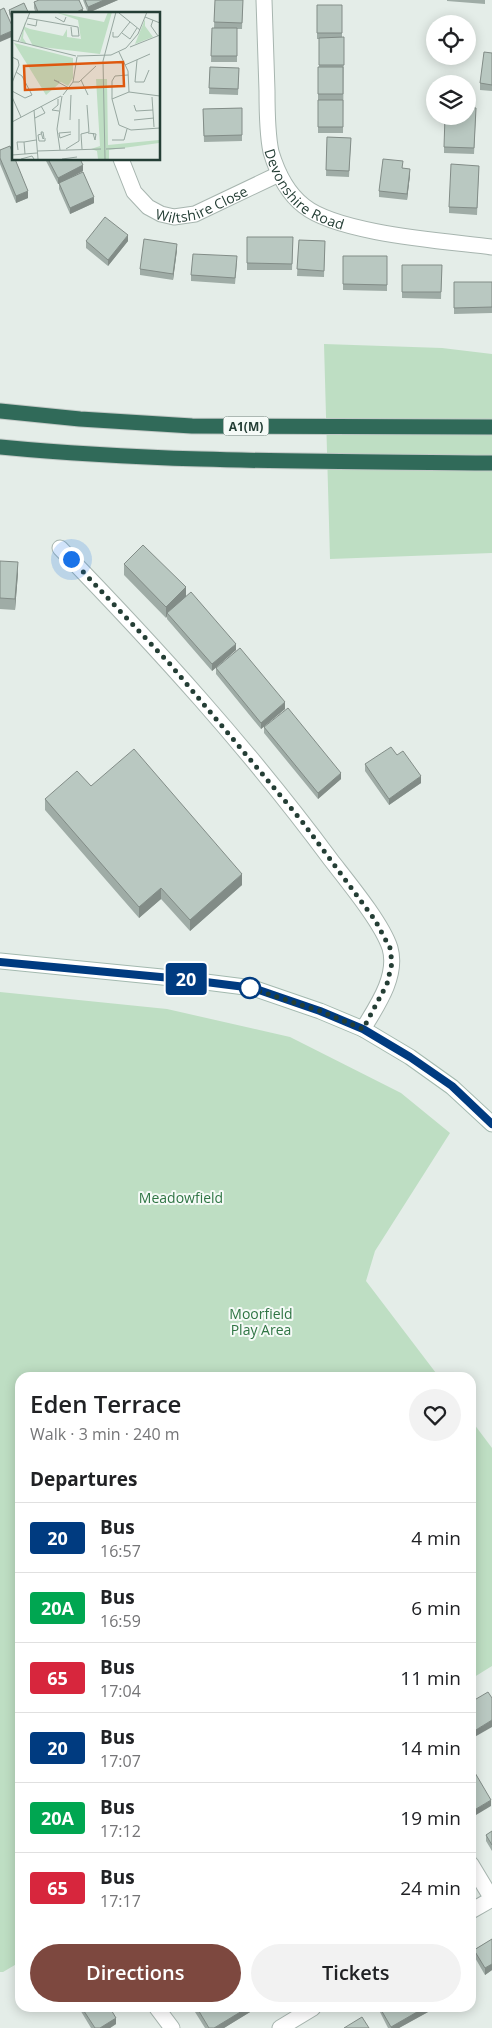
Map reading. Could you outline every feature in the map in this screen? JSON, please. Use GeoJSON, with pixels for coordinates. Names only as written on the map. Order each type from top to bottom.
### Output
{"type":"FeatureCollection","features":[{"type":"Feature","properties":{"kind":"highway","name":"A1(M)"},"geometry":{"type":"LineString","coordinates":[[0,411],[80,419],[192,426],[492,427]]}},
{"type":"Feature","properties":{"kind":"highway"},"geometry":{"type":"LineString","coordinates":[[0,447],[76,454],[189,460],[492,463]]}},
{"type":"Feature","properties":{"kind":"street","name":"Devonshire Road"},"geometry":{"type":"LineString","coordinates":[[264,0],[267,114],[271,151],[286,187],[304,207],[333,222],[377,232],[492,247]]}},
{"type":"Feature","properties":{"kind":"street","name":"Wiltshire Close"},"geometry":{"type":"LineString","coordinates":[[121,160],[134,192],[148,207],[161,214],[174,216],[195,214],[279,174]]}},
{"type":"Feature","properties":{"kind":"street"},"geometry":{"type":"LineString","coordinates":[[60,548],[175,670],[301,820],[375,920],[390,948],[392,963],[387,984],[363,1029]]}},
{"type":"Feature","properties":{"kind":"street"},"geometry":{"type":"LineString","coordinates":[[0,962],[182,979],[253,988],[320,1011],[363,1029],[410,1057],[452,1086],[492,1124]]}},
{"type":"Feature","properties":{"kind":"street"},"geometry":{"type":"LineString","coordinates":[[476,1872],[492,1899],[476,1908]]}},
{"type":"Feature","properties":{"kind":"street"},"geometry":{"type":"LineString","coordinates":[[160,2012],[172,2028]]}},
{"type":"Feature","properties":{"kind":"street"},"geometry":{"type":"LineString","coordinates":[[280,2028],[306,2012]]}},
{"type":"Feature","properties":{"kind":"green space"},"geometry":{"type":"Polygon","coordinates":[[[324,344],[442,348],[492,354],[492,553],[330,559],[324,344]]]}},
{"type":"Feature","properties":{"kind":"green space","name":"Meadowfield"},"geometry":{"type":"Polygon","coordinates":[[[0,992],[167,1009],[290,1037],[401,1093],[450,1133],[375,1251],[366,1281],[435,1372],[15,1372],[15,1965],[0,1972],[0,992]]]}},
{"type":"Feature","properties":{"kind":"green space"},"geometry":{"type":"Polygon","coordinates":[[[476,1427],[492,1448],[492,1666],[476,1676],[476,1427]]]}},
{"type":"Feature","properties":{"kind":"building"},"geometry":{"type":"Polygon","coordinates":[[[39,0],[79,0],[83,9],[76,12],[38,12],[34,2],[39,0]]]}},
{"type":"Feature","properties":{"kind":"building"},"geometry":{"type":"Polygon","coordinates":[[[85,0],[104,0],[88,7],[85,0]]]}},
{"type":"Feature","properties":{"kind":"building"},"geometry":{"type":"Polygon","coordinates":[[[215,0],[243,0],[242,23],[214,22],[215,0]]]}},
{"type":"Feature","properties":{"kind":"building"},"geometry":{"type":"Polygon","coordinates":[[[24,3],[28,12],[12,12],[12,17],[9,10],[24,3]]]}},
{"type":"Feature","properties":{"kind":"building"},"geometry":{"type":"Polygon","coordinates":[[[317,5],[342,5],[342,33],[317,33],[317,5]]]}},
{"type":"Feature","properties":{"kind":"building"},"geometry":{"type":"Polygon","coordinates":[[[4,8],[12,26],[12,31],[0,36],[0,10],[4,8]]]}},
{"type":"Feature","properties":{"kind":"building"},"geometry":{"type":"Polygon","coordinates":[[[212,28],[237,28],[237,56],[211,56],[212,28]]]}},
{"type":"Feature","properties":{"kind":"building"},"geometry":{"type":"Polygon","coordinates":[[[344,37],[344,65],[319,65],[319,38],[344,37]]]}},
{"type":"Feature","properties":{"kind":"building"},"geometry":{"type":"Polygon","coordinates":[[[484,52],[492,53],[492,85],[480,83],[484,52]]]}},
{"type":"Feature","properties":{"kind":"building"},"geometry":{"type":"Polygon","coordinates":[[[210,67],[239,68],[238,89],[209,88],[210,67]]]}},
{"type":"Feature","properties":{"kind":"building"},"geometry":{"type":"Polygon","coordinates":[[[318,67],[343,67],[343,94],[318,94],[318,67]]]}},
{"type":"Feature","properties":{"kind":"building"},"geometry":{"type":"Polygon","coordinates":[[[318,100],[343,100],[343,127],[318,127],[318,100]]]}},
{"type":"Feature","properties":{"kind":"building"},"geometry":{"type":"Polygon","coordinates":[[[242,108],[242,135],[204,136],[203,109],[242,108]]]}},
{"type":"Feature","properties":{"kind":"building"},"geometry":{"type":"Polygon","coordinates":[[[445,125],[475,125],[474,148],[444,147],[445,125]]]}},
{"type":"Feature","properties":{"kind":"building"},"geometry":{"type":"Polygon","coordinates":[[[327,137],[351,138],[349,171],[326,170],[327,137]]]}},
{"type":"Feature","properties":{"kind":"building"},"geometry":{"type":"Polygon","coordinates":[[[10,146],[12,160],[15,160],[28,191],[16,196],[0,158],[0,150],[10,146]]]}},
{"type":"Feature","properties":{"kind":"building"},"geometry":{"type":"Polygon","coordinates":[[[383,159],[403,161],[402,168],[410,169],[407,194],[379,191],[383,159]]]}},
{"type":"Feature","properties":{"kind":"building"},"geometry":{"type":"Polygon","coordinates":[[[49,160],[80,160],[83,165],[58,178],[49,160]]]}},
{"type":"Feature","properties":{"kind":"building"},"geometry":{"type":"Polygon","coordinates":[[[451,164],[479,166],[477,208],[449,207],[451,164]]]}},
{"type":"Feature","properties":{"kind":"building"},"geometry":{"type":"Polygon","coordinates":[[[83,172],[94,197],[70,208],[59,183],[83,172]]]}},
{"type":"Feature","properties":{"kind":"building"},"geometry":{"type":"Polygon","coordinates":[[[105,217],[128,235],[108,260],[86,241],[105,217]]]}},
{"type":"Feature","properties":{"kind":"building"},"geometry":{"type":"Polygon","coordinates":[[[247,237],[293,237],[292,264],[247,263],[247,237]]]}},
{"type":"Feature","properties":{"kind":"building"},"geometry":{"type":"Polygon","coordinates":[[[144,239],[177,244],[173,274],[140,269],[144,239]]]}},
{"type":"Feature","properties":{"kind":"building"},"geometry":{"type":"Polygon","coordinates":[[[299,240],[325,241],[324,271],[297,269],[299,240]]]}},
{"type":"Feature","properties":{"kind":"building"},"geometry":{"type":"Polygon","coordinates":[[[193,254],[237,256],[235,278],[191,275],[193,254]]]}},
{"type":"Feature","properties":{"kind":"building"},"geometry":{"type":"Polygon","coordinates":[[[343,256],[387,256],[387,285],[343,284],[343,256]]]}},
{"type":"Feature","properties":{"kind":"building"},"geometry":{"type":"Polygon","coordinates":[[[402,265],[442,265],[441,292],[402,292],[402,265]]]}},
{"type":"Feature","properties":{"kind":"building"},"geometry":{"type":"Polygon","coordinates":[[[454,282],[492,282],[492,307],[454,308],[454,282]]]}},
{"type":"Feature","properties":{"kind":"building"},"geometry":{"type":"Polygon","coordinates":[[[143,545],[186,587],[166,607],[124,564],[143,545]]]}},
{"type":"Feature","properties":{"kind":"building"},"geometry":{"type":"Polygon","coordinates":[[[0,561],[18,562],[15,599],[0,598],[0,561]]]}},
{"type":"Feature","properties":{"kind":"building"},"geometry":{"type":"Polygon","coordinates":[[[191,592],[236,644],[212,664],[167,613],[191,592]]]}},
{"type":"Feature","properties":{"kind":"building"},"geometry":{"type":"Polygon","coordinates":[[[240,648],[285,702],[261,723],[216,668],[240,648]]]}},
{"type":"Feature","properties":{"kind":"building"},"geometry":{"type":"Polygon","coordinates":[[[288,708],[341,773],[318,793],[264,727],[288,708]]]}},
{"type":"Feature","properties":{"kind":"building"},"geometry":{"type":"Polygon","coordinates":[[[391,747],[397,755],[403,751],[421,776],[389,799],[365,764],[391,747]]]}},
{"type":"Feature","properties":{"kind":"building"},"geometry":{"type":"Polygon","coordinates":[[[134,749],[242,874],[190,920],[161,888],[139,907],[45,799],[77,771],[91,786],[134,749]]]}},
{"type":"Feature","properties":{"kind":"building"},"geometry":{"type":"Polygon","coordinates":[[[488,1692],[492,1698],[492,1720],[476,1730],[476,1699],[488,1692]]]}},
{"type":"Feature","properties":{"kind":"building"},"geometry":{"type":"Polygon","coordinates":[[[476,1774],[491,1800],[476,1809],[476,1774]]]}},
{"type":"Feature","properties":{"kind":"building"},"geometry":{"type":"Polygon","coordinates":[[[492,1831],[492,1845],[486,1835],[492,1831]]]}},
{"type":"Feature","properties":{"kind":"building"},"geometry":{"type":"Polygon","coordinates":[[[492,1939],[492,1964],[485,1968],[476,1953],[476,1949],[492,1939]]]}},
{"type":"Feature","properties":{"kind":"building"},"geometry":{"type":"Polygon","coordinates":[[[85,2012],[112,2012],[116,2018],[100,2028],[95,2028],[85,2012]]]}},
{"type":"Feature","properties":{"kind":"building"},"geometry":{"type":"Polygon","coordinates":[[[199,2012],[240,2012],[214,2028],[209,2028],[199,2012]]]}},
{"type":"Feature","properties":{"kind":"building"},"geometry":{"type":"Polygon","coordinates":[[[382,2012],[417,2012],[391,2027],[382,2012]]]}},
{"type":"Feature","properties":{"kind":"building"},"geometry":{"type":"Polygon","coordinates":[[[362,2017],[369,2028],[344,2028],[362,2017]]]}},
{"type":"Feature","properties":{"kind":"bus line","name":"20"},"geometry":{"type":"LineString","coordinates":[[0,962],[182,979],[253,988],[320,1011],[363,1029],[410,1057],[452,1086],[492,1124]]}},
{"type":"Feature","properties":{"kind":"route"},"geometry":{"type":"LineString","coordinates":[[71,559],[169,663],[301,820],[375,920],[390,948],[392,963],[387,984],[363,1029],[320,1011],[250,988]]}},
{"type":"Feature","properties":{"kind":"park label","name":"Moorfield Play Area"},"geometry":{"type":"Point","coordinates":[261,1322]}}]}
